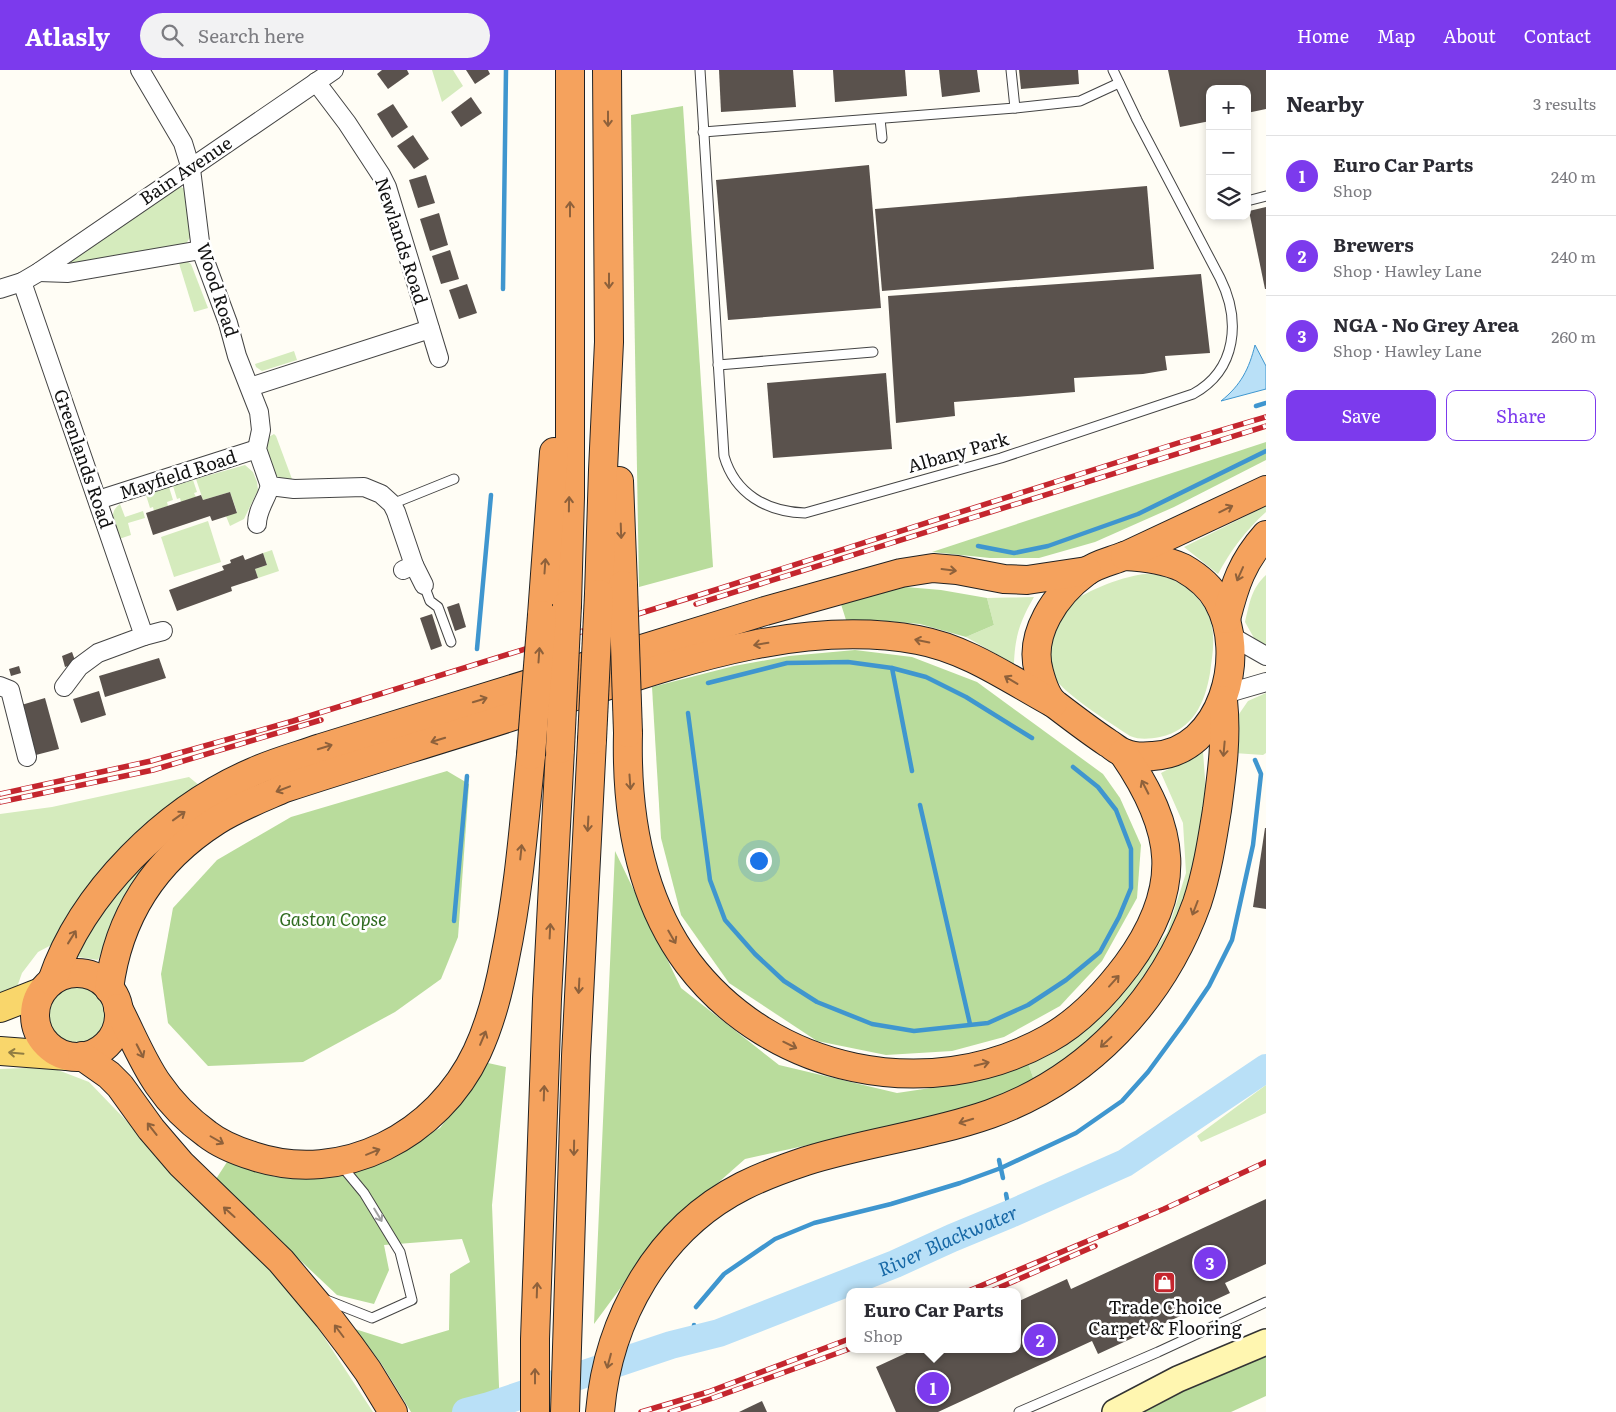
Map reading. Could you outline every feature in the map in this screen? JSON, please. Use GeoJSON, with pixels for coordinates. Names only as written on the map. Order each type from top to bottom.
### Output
{"type":"FeatureCollection","features":[{"type":"Feature","properties":{"kind":"highway"},"geometry":{"type":"LineString","coordinates":[[535,1412],[535,1339],[547,999],[560,749],[549,500],[570,258],[570,70]]}},
{"type":"Feature","properties":{"kind":"highway"},"geometry":{"type":"LineString","coordinates":[[607,70],[611,590],[628,733],[635,838],[650,892],[661,919],[689,964],[720,997],[771,1036],[827,1061],[855,1068],[898,1074],[926,1074],[982,1064],[1006,1057],[1049,1038],[1080,1016],[1119,976],[1136,953],[1149,930],[1160,907],[1166,886],[1166,851],[1162,825],[1141,778],[1123,753]]}},
{"type":"Feature","properties":{"kind":"highway"},"geometry":{"type":"LineString","coordinates":[[393,1412],[368,1371],[309,1293],[281,1261],[181,1164],[120,1086],[109,1075],[74,1056],[56,1051],[46,1044],[40,1034],[36,1024],[35,1012],[60,957],[87,912],[135,854],[179,815],[252,772],[284,760],[765,611],[901,572],[933,568],[1013,580],[1028,580],[1087,571],[1124,556],[1266,490]]}},
{"type":"Feature","properties":{"kind":"highway"},"geometry":{"type":"LineString","coordinates":[[1227,625],[1238,576],[1248,557],[1266,535]]}},
{"type":"Feature","properties":{"kind":"highway"},"geometry":{"type":"LineString","coordinates":[[600,1412],[605,1375],[624,1314],[654,1262],[700,1213],[740,1187],[807,1161],[960,1123],[1014,1104],[1079,1065],[1136,1012],[1165,972],[1186,931],[1198,900],[1212,840],[1226,727],[1224,697],[1231,662],[1231,648],[1227,625],[1218,600],[1204,582],[1182,568],[1157,559],[1124,556]]}},
{"type":"Feature","properties":{"kind":"highway"},"geometry":{"type":"LineString","coordinates":[[1053,703],[1046,692],[1038,669],[1036,655],[1040,632],[1056,601],[1087,571]]}},
{"type":"Feature","properties":{"kind":"highway"},"geometry":{"type":"LineString","coordinates":[[565,1412],[566,1331],[576,1056],[592,740],[611,590]]}},
{"type":"Feature","properties":{"kind":"highway"},"geometry":{"type":"LineString","coordinates":[[46,986],[61,976],[71,973],[82,973],[97,978],[114,998],[158,1084],[179,1110],[209,1136],[237,1151],[276,1162],[308,1164],[338,1162],[354,1159],[387,1146],[416,1128],[450,1095],[461,1081],[477,1053],[495,1003],[509,942],[516,900],[531,756],[554,610]]}},
{"type":"Feature","properties":{"kind":"highway"},"geometry":{"type":"LineString","coordinates":[[74,1056],[92,1053],[102,1048],[110,1040],[115,1030],[118,1019],[114,998],[112,965],[118,942],[144,890],[170,859],[215,821],[285,788],[665,668],[752,645],[818,635],[872,635],[937,644],[968,656],[1053,703],[1123,753],[1141,757],[1176,751],[1186,745],[1204,730],[1224,697]]}},
{"type":"Feature","properties":{"kind":"main road"},"geometry":{"type":"LineString","coordinates":[[0,1008],[46,986]]}},
{"type":"Feature","properties":{"kind":"main road"},"geometry":{"type":"LineString","coordinates":[[0,1051],[74,1056]]}},
{"type":"Feature","properties":{"kind":"main road"},"geometry":{"type":"LineString","coordinates":[[1114,1412],[1178,1379],[1266,1342]]}},
{"type":"Feature","properties":{"kind":"street","name":"Wood Road"},"geometry":{"type":"LineString","coordinates":[[140,70],[183,143],[191,168],[201,250],[228,323],[237,356],[259,412],[258,449],[270,486]]}},
{"type":"Feature","properties":{"kind":"street","name":"Bain Avenue"},"geometry":{"type":"LineString","coordinates":[[0,289],[22,282],[39,272],[334,70]]}},
{"type":"Feature","properties":{"kind":"street","name":"Newlands Road"},"geometry":{"type":"LineString","coordinates":[[316,82],[347,123],[381,175],[439,358]]}},
{"type":"Feature","properties":{"kind":"street"},"geometry":{"type":"LineString","coordinates":[[39,272],[68,273],[201,250]]}},
{"type":"Feature","properties":{"kind":"street","name":"Greenlands Road"},"geometry":{"type":"LineString","coordinates":[[22,282],[144,636]]}},
{"type":"Feature","properties":{"kind":"street"},"geometry":{"type":"LineString","coordinates":[[250,387],[430,329]]}},
{"type":"Feature","properties":{"kind":"street","name":"Mayfield Road"},"geometry":{"type":"LineString","coordinates":[[98,500],[258,449]]}},
{"type":"Feature","properties":{"kind":"street"},"geometry":{"type":"LineString","coordinates":[[255,530],[257,516],[270,486],[294,489],[364,487],[381,494],[392,504],[408,567],[424,585]]}},
{"type":"Feature","properties":{"kind":"street"},"geometry":{"type":"LineString","coordinates":[[1227,625],[1238,640],[1266,656]]}},
{"type":"Feature","properties":{"kind":"street"},"geometry":{"type":"LineString","coordinates":[[64,687],[79,667],[98,653],[163,631]]}},
{"type":"Feature","properties":{"kind":"street"},"geometry":{"type":"LineString","coordinates":[[1224,697],[1266,682]]}},
{"type":"Feature","properties":{"kind":"street"},"geometry":{"type":"LineString","coordinates":[[0,686],[10,690],[27,758]]}},
{"type":"Feature","properties":{"kind":"lane","name":"Albany Park"},"geometry":{"type":"LineString","coordinates":[[700,70],[722,448],[729,468],[743,488],[755,499],[766,506],[782,511],[805,514],[1001,458],[1193,394],[1203,388],[1220,370],[1230,349],[1232,322],[1228,295],[1113,70]]}},
{"type":"Feature","properties":{"kind":"lane"},"geometry":{"type":"LineString","coordinates":[[1011,70],[1015,108]]}},
{"type":"Feature","properties":{"kind":"lane"},"geometry":{"type":"LineString","coordinates":[[703,132],[1015,108],[1080,101],[1118,83]]}},
{"type":"Feature","properties":{"kind":"lane"},"geometry":{"type":"LineString","coordinates":[[880,118],[882,138]]}},
{"type":"Feature","properties":{"kind":"lane"},"geometry":{"type":"LineString","coordinates":[[1251,200],[1266,196]]}},
{"type":"Feature","properties":{"kind":"lane"},"geometry":{"type":"LineString","coordinates":[[718,365],[873,352]]}},
{"type":"Feature","properties":{"kind":"lane"},"geometry":{"type":"LineString","coordinates":[[392,504],[454,479]]}},
{"type":"Feature","properties":{"kind":"lane"},"geometry":{"type":"LineString","coordinates":[[424,585],[430,601],[438,607],[451,642]]}},
{"type":"Feature","properties":{"kind":"lane"},"geometry":{"type":"LineString","coordinates":[[309,1293],[372,1318],[412,1300],[400,1252],[364,1192],[338,1162]]}},
{"type":"Feature","properties":{"kind":"lane"},"geometry":{"type":"LineString","coordinates":[[1019,1412],[1158,1352],[1266,1302]]}},
{"type":"Feature","properties":{"kind":"green space"},"geometry":{"type":"Polygon","coordinates":[[[432,70],[453,70],[463,86],[442,102],[432,70]]]}},
{"type":"Feature","properties":{"kind":"green space"},"geometry":{"type":"Polygon","coordinates":[[[683,106],[713,567],[639,587],[631,115],[683,106]]]}},
{"type":"Feature","properties":{"kind":"green space"},"geometry":{"type":"Polygon","coordinates":[[[179,186],[185,189],[192,234],[186,244],[68,266],[67,262],[179,186]]]}},
{"type":"Feature","properties":{"kind":"green space"},"geometry":{"type":"Polygon","coordinates":[[[178,260],[185,260],[191,264],[208,308],[194,312],[178,260]]]}},
{"type":"Feature","properties":{"kind":"green space"},"geometry":{"type":"Polygon","coordinates":[[[294,351],[297,360],[262,371],[256,367],[255,364],[294,351]]]}},
{"type":"Feature","properties":{"kind":"green space"},"geometry":{"type":"Polygon","coordinates":[[[274,434],[292,479],[290,484],[278,477],[270,468],[266,459],[267,438],[274,434]]]}},
{"type":"Feature","properties":{"kind":"green space"},"geometry":{"type":"Polygon","coordinates":[[[1266,442],[1266,460],[1174,507],[1095,542],[1039,558],[990,558],[932,552],[1266,442]]]}},
{"type":"Feature","properties":{"kind":"green space"},"geometry":{"type":"Polygon","coordinates":[[[245,465],[253,472],[258,490],[244,519],[230,526],[226,516],[237,512],[230,492],[203,500],[196,479],[245,465]]]}},
{"type":"Feature","properties":{"kind":"green space"},"geometry":{"type":"Polygon","coordinates":[[[193,480],[197,492],[194,493],[196,497],[181,502],[180,498],[177,499],[173,486],[193,480]]]}},
{"type":"Feature","properties":{"kind":"green space"},"geometry":{"type":"Polygon","coordinates":[[[169,487],[173,500],[167,502],[168,506],[154,511],[153,507],[150,508],[146,495],[169,487]]]}},
{"type":"Feature","properties":{"kind":"green space"},"geometry":{"type":"Polygon","coordinates":[[[120,504],[125,517],[143,511],[145,518],[128,523],[131,535],[119,539],[113,516],[114,511],[120,504]]]}},
{"type":"Feature","properties":{"kind":"green space"},"geometry":{"type":"Polygon","coordinates":[[[1266,506],[1266,512],[1239,541],[1218,574],[1184,547],[1266,506]]]}},
{"type":"Feature","properties":{"kind":"green space"},"geometry":{"type":"Polygon","coordinates":[[[208,521],[221,562],[174,577],[161,537],[208,521]]]}},
{"type":"Feature","properties":{"kind":"green space"},"geometry":{"type":"Polygon","coordinates":[[[272,550],[279,571],[258,578],[255,569],[267,565],[263,553],[272,550]]]}},
{"type":"Feature","properties":{"kind":"green space"},"geometry":{"type":"Polygon","coordinates":[[[1146,574],[1169,578],[1188,589],[1197,597],[1209,616],[1213,633],[1213,644],[1208,684],[1196,714],[1189,722],[1171,733],[1145,739],[1130,736],[1068,692],[1054,677],[1050,656],[1051,644],[1058,622],[1072,603],[1087,593],[1107,584],[1128,577],[1146,574]]]}},
{"type":"Feature","properties":{"kind":"green space"},"geometry":{"type":"Polygon","coordinates":[[[1266,575],[1266,645],[1254,638],[1245,622],[1254,591],[1266,575]]]}},
{"type":"Feature","properties":{"kind":"green space"},"geometry":{"type":"Polygon","coordinates":[[[894,586],[941,590],[987,598],[994,625],[966,637],[920,624],[874,620],[846,620],[840,601],[894,586]]]}},
{"type":"Feature","properties":{"kind":"green space"},"geometry":{"type":"Polygon","coordinates":[[[1034,597],[1019,629],[1014,664],[966,637],[994,625],[987,598],[1034,597]]]}},
{"type":"Feature","properties":{"kind":"green space"},"geometry":{"type":"Polygon","coordinates":[[[855,650],[912,657],[977,682],[1103,774],[1120,798],[1141,845],[1137,898],[1102,961],[1060,1006],[1004,1037],[952,1051],[886,1055],[817,1041],[729,983],[681,915],[661,838],[652,687],[734,666],[789,656],[855,650]]]}},
{"type":"Feature","properties":{"kind":"green space"},"geometry":{"type":"Polygon","coordinates":[[[1266,693],[1266,753],[1263,755],[1234,753],[1237,717],[1248,701],[1266,693]]]}},
{"type":"Feature","properties":{"kind":"green space"},"geometry":{"type":"Polygon","coordinates":[[[1203,751],[1207,807],[1200,862],[1150,979],[1112,1023],[1035,1083],[1028,1063],[1091,1022],[1132,980],[1167,933],[1186,873],[1183,823],[1161,773],[1203,751]]]}},
{"type":"Feature","properties":{"kind":"green space","name":"Gaston Copse"},"geometry":{"type":"Polygon","coordinates":[[[447,771],[469,784],[458,937],[441,979],[395,1012],[303,1062],[208,1066],[168,1023],[161,974],[173,908],[217,860],[291,817],[447,771]]]}},
{"type":"Feature","properties":{"kind":"green space"},"geometry":{"type":"Polygon","coordinates":[[[189,777],[200,786],[161,812],[127,848],[59,941],[38,952],[22,973],[16,990],[0,995],[0,814],[52,807],[189,777]]]}},
{"type":"Feature","properties":{"kind":"green space"},"geometry":{"type":"Polygon","coordinates":[[[181,824],[117,914],[98,960],[71,956],[93,918],[181,824]]]}},
{"type":"Feature","properties":{"kind":"green space"},"geometry":{"type":"Polygon","coordinates":[[[615,851],[681,988],[779,1065],[897,1093],[964,1083],[1028,1063],[1035,1083],[960,1111],[745,1159],[661,1233],[594,1324],[615,851]]]}},
{"type":"Feature","properties":{"kind":"green space"},"geometry":{"type":"Polygon","coordinates":[[[76,985],[87,987],[100,998],[105,1014],[103,1025],[92,1038],[76,1043],[65,1041],[52,1030],[47,1014],[49,1003],[60,990],[76,985]]]}},
{"type":"Feature","properties":{"kind":"green space"},"geometry":{"type":"Polygon","coordinates":[[[488,1063],[506,1067],[492,1205],[500,1412],[411,1412],[381,1363],[355,1329],[402,1344],[449,1330],[450,1274],[470,1262],[462,1239],[384,1245],[389,1270],[374,1304],[337,1295],[216,1179],[227,1162],[276,1177],[327,1176],[366,1168],[440,1128],[488,1063]]]}},
{"type":"Feature","properties":{"kind":"green space"},"geometry":{"type":"Polygon","coordinates":[[[50,1067],[89,1082],[301,1302],[373,1412],[0,1412],[0,1069],[50,1067]]]}},
{"type":"Feature","properties":{"kind":"green space"},"geometry":{"type":"Polygon","coordinates":[[[1266,1085],[1266,1113],[1201,1142],[1197,1136],[1266,1085]]]}},
{"type":"Feature","properties":{"kind":"green space"},"geometry":{"type":"Polygon","coordinates":[[[1266,1353],[1266,1396],[1231,1412],[1133,1412],[1266,1353]]]}},
{"type":"Feature","properties":{"kind":"water"},"geometry":{"type":"Polygon","coordinates":[[[1255,345],[1266,366],[1266,389],[1221,401],[1239,383],[1250,362],[1255,345]]]}},
{"type":"Feature","properties":{"kind":"building"},"geometry":{"type":"Polygon","coordinates":[[[382,70],[407,70],[409,74],[388,89],[377,74],[382,70]]]}},
{"type":"Feature","properties":{"kind":"building"},"geometry":{"type":"Polygon","coordinates":[[[466,70],[488,70],[490,74],[475,84],[466,70]]]}},
{"type":"Feature","properties":{"kind":"building"},"geometry":{"type":"Polygon","coordinates":[[[719,70],[793,70],[796,107],[721,112],[719,70]]]}},
{"type":"Feature","properties":{"kind":"building"},"geometry":{"type":"Polygon","coordinates":[[[833,70],[905,70],[907,96],[835,102],[833,70]]]}},
{"type":"Feature","properties":{"kind":"building"},"geometry":{"type":"Polygon","coordinates":[[[939,70],[977,70],[980,92],[942,97],[939,70]]]}},
{"type":"Feature","properties":{"kind":"building"},"geometry":{"type":"Polygon","coordinates":[[[1019,70],[1078,70],[1079,84],[1021,89],[1019,70]]]}},
{"type":"Feature","properties":{"kind":"building"},"geometry":{"type":"Polygon","coordinates":[[[1168,70],[1266,70],[1266,109],[1251,112],[1251,85],[1206,85],[1206,122],[1180,127],[1168,70]]]}},
{"type":"Feature","properties":{"kind":"building"},"geometry":{"type":"Polygon","coordinates":[[[471,97],[482,113],[461,127],[451,112],[471,97]]]}},
{"type":"Feature","properties":{"kind":"building"},"geometry":{"type":"Polygon","coordinates":[[[393,104],[408,127],[392,138],[377,114],[393,104]]]}},
{"type":"Feature","properties":{"kind":"building"},"geometry":{"type":"Polygon","coordinates":[[[413,135],[429,159],[414,169],[397,146],[413,135]]]}},
{"type":"Feature","properties":{"kind":"building"},"geometry":{"type":"Polygon","coordinates":[[[869,165],[881,308],[728,320],[716,180],[869,165]]]}},
{"type":"Feature","properties":{"kind":"building"},"geometry":{"type":"Polygon","coordinates":[[[426,175],[435,203],[418,208],[409,180],[426,175]]]}},
{"type":"Feature","properties":{"kind":"building"},"geometry":{"type":"Polygon","coordinates":[[[1147,186],[1154,269],[882,291],[875,209],[1147,186]]]}},
{"type":"Feature","properties":{"kind":"building"},"geometry":{"type":"Polygon","coordinates":[[[1266,207],[1266,289],[1251,220],[1251,211],[1266,207]]]}},
{"type":"Feature","properties":{"kind":"building"},"geometry":{"type":"Polygon","coordinates":[[[439,213],[448,245],[430,251],[420,219],[439,213]]]}},
{"type":"Feature","properties":{"kind":"building"},"geometry":{"type":"Polygon","coordinates":[[[450,250],[459,279],[441,284],[432,256],[450,250]]]}},
{"type":"Feature","properties":{"kind":"building"},"geometry":{"type":"Polygon","coordinates":[[[1201,274],[1210,353],[1165,356],[1167,370],[1143,374],[1074,378],[1075,392],[954,402],[955,416],[896,423],[888,296],[1201,274]]]}},
{"type":"Feature","properties":{"kind":"building"},"geometry":{"type":"Polygon","coordinates":[[[467,284],[477,313],[459,319],[449,290],[467,284]]]}},
{"type":"Feature","properties":{"kind":"building"},"geometry":{"type":"Polygon","coordinates":[[[886,373],[892,449],[773,458],[767,383],[886,373]]]}},
{"type":"Feature","properties":{"kind":"building"},"geometry":{"type":"Polygon","coordinates":[[[230,492],[237,513],[212,521],[210,516],[153,535],[146,513],[201,495],[203,500],[230,492]]]}},
{"type":"Feature","properties":{"kind":"building"},"geometry":{"type":"Polygon","coordinates":[[[263,553],[267,565],[255,569],[258,578],[231,587],[232,591],[177,611],[169,590],[224,570],[222,566],[231,563],[230,560],[243,555],[245,560],[263,553]]]}},
{"type":"Feature","properties":{"kind":"building"},"geometry":{"type":"Polygon","coordinates":[[[459,603],[466,627],[455,631],[447,607],[459,603]]]}},
{"type":"Feature","properties":{"kind":"building"},"geometry":{"type":"Polygon","coordinates":[[[432,614],[442,646],[431,650],[420,618],[432,614]]]}},
{"type":"Feature","properties":{"kind":"building"},"geometry":{"type":"Polygon","coordinates":[[[72,652],[76,663],[65,667],[62,656],[72,652]]]}},
{"type":"Feature","properties":{"kind":"building"},"geometry":{"type":"Polygon","coordinates":[[[159,658],[166,678],[105,697],[99,676],[159,658]]]}},
{"type":"Feature","properties":{"kind":"building"},"geometry":{"type":"Polygon","coordinates":[[[19,666],[21,673],[11,676],[9,669],[19,666]]]}},
{"type":"Feature","properties":{"kind":"building"},"geometry":{"type":"Polygon","coordinates":[[[99,691],[106,715],[81,723],[73,699],[99,691]]]}},
{"type":"Feature","properties":{"kind":"building"},"geometry":{"type":"Polygon","coordinates":[[[45,698],[59,749],[32,756],[18,706],[45,698]]]}},
{"type":"Feature","properties":{"kind":"building"},"geometry":{"type":"Polygon","coordinates":[[[1266,828],[1266,909],[1253,907],[1266,828]]]}},
{"type":"Feature","properties":{"kind":"building"},"geometry":{"type":"Polygon","coordinates":[[[1266,1199],[1266,1264],[1225,1283],[1230,1293],[1098,1354],[1092,1341],[938,1412],[896,1412],[876,1367],[906,1353],[1021,1353],[1021,1300],[1067,1279],[1071,1289],[1266,1199]]]}},
{"type":"Feature","properties":{"kind":"building"},"geometry":{"type":"Polygon","coordinates":[[[762,1401],[767,1412],[739,1412],[762,1401]]]}},
{"type":"Feature","properties":{"kind":"waterway"},"geometry":{"type":"LineString","coordinates":[[503,289],[506,70]]}},
{"type":"Feature","properties":{"kind":"waterway"},"geometry":{"type":"LineString","coordinates":[[1256,406],[1266,403]]}},
{"type":"Feature","properties":{"kind":"waterway"},"geometry":{"type":"LineString","coordinates":[[978,546],[1014,553],[1048,546],[1138,514],[1266,451]]}},
{"type":"Feature","properties":{"kind":"waterway"},"geometry":{"type":"LineString","coordinates":[[477,649],[491,495]]}},
{"type":"Feature","properties":{"kind":"waterway"},"geometry":{"type":"LineString","coordinates":[[708,683],[787,663],[848,662],[892,668],[926,677],[966,697],[1032,738]]}},
{"type":"Feature","properties":{"kind":"waterway"},"geometry":{"type":"LineString","coordinates":[[892,668],[912,771]]}},
{"type":"Feature","properties":{"kind":"waterway"},"geometry":{"type":"LineString","coordinates":[[688,713],[710,880],[725,920],[755,954],[784,981],[817,1002],[872,1024],[914,1031],[988,1023],[1028,1005],[1066,980],[1100,952],[1119,917],[1131,888],[1131,849],[1116,810],[1098,787],[1073,767]]}},
{"type":"Feature","properties":{"kind":"waterway"},"geometry":{"type":"LineString","coordinates":[[696,1307],[724,1274],[775,1239],[814,1223],[891,1204],[960,1183],[1001,1168],[1076,1133],[1122,1101],[1148,1072],[1184,1023],[1209,986],[1232,940],[1253,845],[1261,774],[1255,760]]}},
{"type":"Feature","properties":{"kind":"waterway"},"geometry":{"type":"LineString","coordinates":[[454,921],[467,776]]}},
{"type":"Feature","properties":{"kind":"waterway"},"geometry":{"type":"LineString","coordinates":[[920,805],[970,1024]]}},
{"type":"Feature","properties":{"kind":"waterway","name":"River Blackwater"},"geometry":{"type":"LineString","coordinates":[[466,1412],[671,1345],[719,1333],[895,1264],[1125,1163],[1266,1068]]}},
{"type":"Feature","properties":{"kind":"waterway"},"geometry":{"type":"LineString","coordinates":[[999,1160],[1003,1178]]}},
{"type":"Feature","properties":{"kind":"waterway"},"geometry":{"type":"LineString","coordinates":[[1006,1194],[1010,1214]]}},
{"type":"Feature","properties":{"kind":"waterway"},"geometry":{"type":"LineString","coordinates":[[694,1325],[694,1339]]}},
{"type":"Feature","properties":{"kind":"railway"},"geometry":{"type":"LineString","coordinates":[[0,794],[151,761],[293,721],[1266,417]]}},
{"type":"Feature","properties":{"kind":"railway"},"geometry":{"type":"LineString","coordinates":[[696,604],[1266,426]]}},
{"type":"Feature","properties":{"kind":"railway"},"geometry":{"type":"LineString","coordinates":[[0,802],[153,770],[321,720]]}},
{"type":"Feature","properties":{"kind":"railway"},"geometry":{"type":"LineString","coordinates":[[976,1288],[1164,1209],[1266,1162]]}},
{"type":"Feature","properties":{"kind":"railway"},"geometry":{"type":"LineString","coordinates":[[998,1288],[1095,1246]]}},
{"type":"Feature","properties":{"kind":"railway"},"geometry":{"type":"LineString","coordinates":[[641,1412],[708,1392],[846,1340]]}},
{"type":"Feature","properties":{"kind":"railway"},"geometry":{"type":"LineString","coordinates":[[670,1412],[846,1350]]}},
{"type":"Feature","properties":{"kind":"place","name":"NGA - No Grey Area"},"geometry":{"type":"Point","coordinates":[1210,1263]}},
{"type":"Feature","properties":{"kind":"place","name":"Trade Choice Carpet & Flooring"},"geometry":{"type":"Point","coordinates":[1165,1283]}},
{"type":"Feature","properties":{"kind":"place","name":"Brewers"},"geometry":{"type":"Point","coordinates":[1040,1340]}},
{"type":"Feature","properties":{"kind":"place","name":"Euro Car Parts"},"geometry":{"type":"Point","coordinates":[933,1388]}}]}
